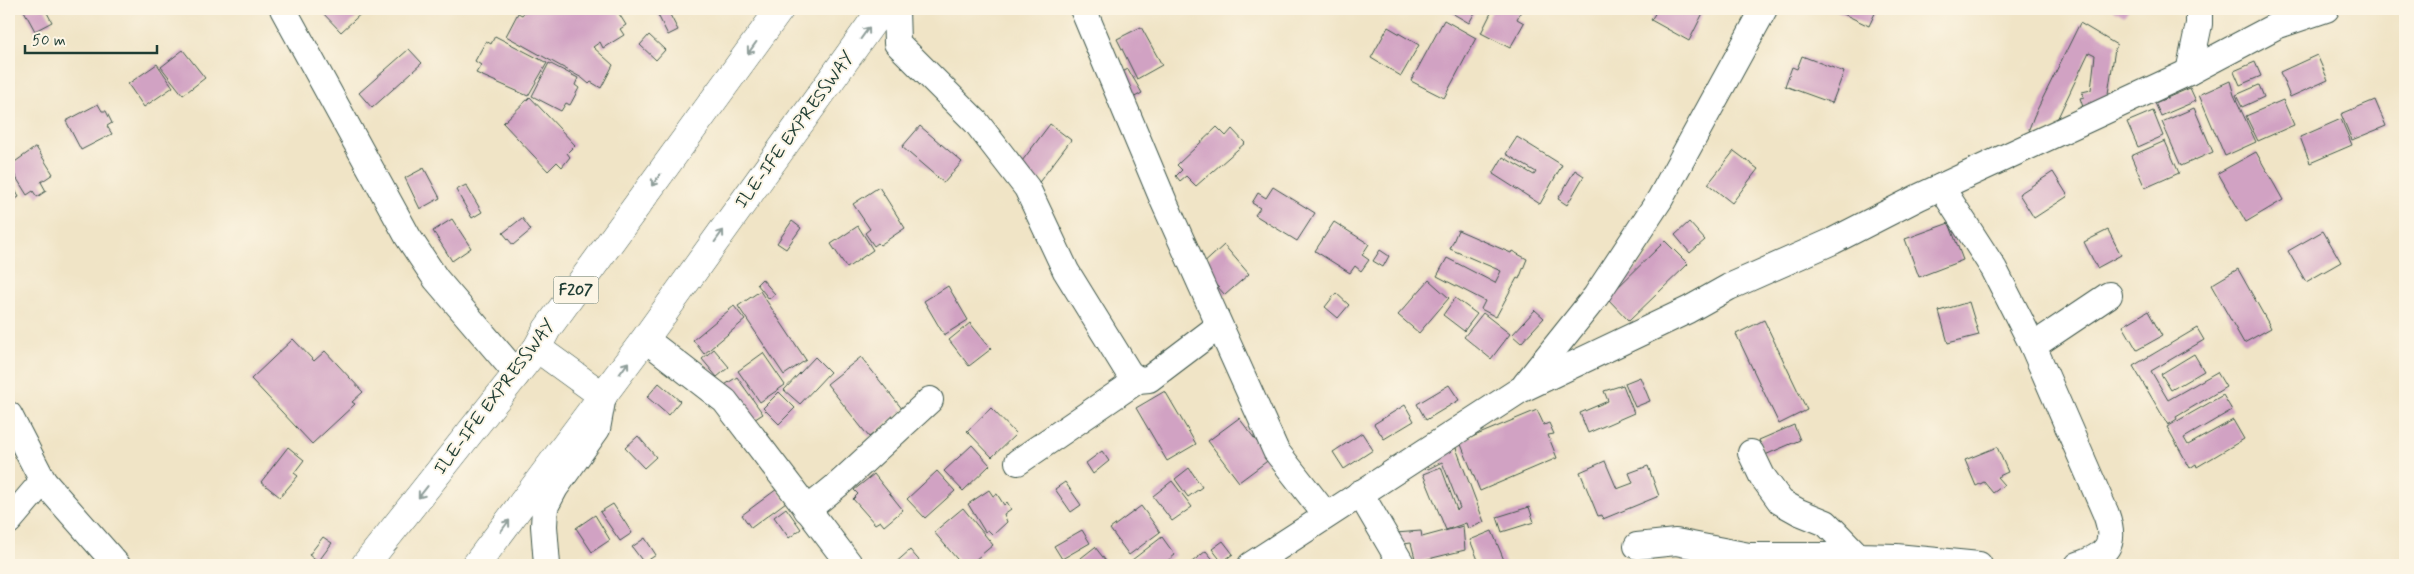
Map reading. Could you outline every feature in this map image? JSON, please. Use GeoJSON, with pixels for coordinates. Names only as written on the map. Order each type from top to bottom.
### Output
{"type":"FeatureCollection","features":[{"type":"Feature","properties":{"kind":"main road","name":"ILE-IFE EXPRESSWAY"},"geometry":{"type":"LineString","coordinates":[[365,565],[537,348],[547,329],[780,9]]}},
{"type":"Feature","properties":{"kind":"main road","name":"ILE-IFE EXPRESSWAY"},"geometry":{"type":"LineString","coordinates":[[476,565],[645,339],[882,9]]}},
{"type":"Feature","properties":{"kind":"main road"},"geometry":{"type":"LineString","coordinates":[[537,348],[603,396]]}},
{"type":"Feature","properties":{"kind":"street"},"geometry":{"type":"LineString","coordinates":[[283,9],[408,237],[436,280],[517,374]]}},
{"type":"Feature","properties":{"kind":"street"},"geometry":{"type":"LineString","coordinates":[[896,9],[897,43],[976,122],[1027,188],[1066,271],[1129,373],[1138,380]]}},
{"type":"Feature","properties":{"kind":"street"},"geometry":{"type":"LineString","coordinates":[[1083,9],[1219,326],[1276,451],[1326,515]]}},
{"type":"Feature","properties":{"kind":"street"},"geometry":{"type":"LineString","coordinates":[[1520,390],[1596,296],[1660,199],[1764,9]]}},
{"type":"Feature","properties":{"kind":"street"},"geometry":{"type":"LineString","coordinates":[[2189,72],[2199,24],[2199,9]]}},
{"type":"Feature","properties":{"kind":"street"},"geometry":{"type":"LineString","coordinates":[[1251,565],[1360,492],[1520,390],[1688,310],[1730,287],[1833,241],[1942,187],[2189,72],[2276,26],[2326,9]]}},
{"type":"Feature","properties":{"kind":"street"},"geometry":{"type":"LineString","coordinates":[[1942,187],[1994,268],[2033,346],[2112,530],[2110,544],[2096,559],[2078,565]]}},
{"type":"Feature","properties":{"kind":"street"},"geometry":{"type":"LineString","coordinates":[[2033,346],[2109,295]]}},
{"type":"Feature","properties":{"kind":"street"},"geometry":{"type":"LineString","coordinates":[[1018,462],[1138,380],[1149,379],[1219,326]]}},
{"type":"Feature","properties":{"kind":"street"},"geometry":{"type":"LineString","coordinates":[[645,339],[726,400],[850,565]]}},
{"type":"Feature","properties":{"kind":"street"},"geometry":{"type":"LineString","coordinates":[[547,565],[544,526],[545,507],[597,429],[603,396]]}},
{"type":"Feature","properties":{"kind":"street"},"geometry":{"type":"LineString","coordinates":[[808,510],[930,400]]}},
{"type":"Feature","properties":{"kind":"street"},"geometry":{"type":"LineString","coordinates":[[9,415],[43,480],[117,565]]}},
{"type":"Feature","properties":{"kind":"street"},"geometry":{"type":"LineString","coordinates":[[1751,453],[1762,476],[1781,502],[1826,523],[1858,556]]}},
{"type":"Feature","properties":{"kind":"street"},"geometry":{"type":"LineString","coordinates":[[9,521],[43,480]]}},
{"type":"Feature","properties":{"kind":"street"},"geometry":{"type":"LineString","coordinates":[[1360,492],[1402,565]]}},
{"type":"Feature","properties":{"kind":"street"},"geometry":{"type":"LineString","coordinates":[[1637,546],[1676,542],[1749,556],[1896,557],[1979,565]]}},
{"type":"Feature","properties":{"kind":"building"},"geometry":{"type":"Polygon","coordinates":[[[23,9],[45,9],[52,22],[35,31],[23,9]]]}},
{"type":"Feature","properties":{"kind":"building"},"geometry":{"type":"Polygon","coordinates":[[[321,9],[366,9],[341,32],[321,9]]]}},
{"type":"Feature","properties":{"kind":"building"},"geometry":{"type":"Polygon","coordinates":[[[527,9],[616,9],[626,25],[620,29],[624,35],[603,48],[600,42],[593,47],[613,65],[601,88],[591,82],[589,84],[582,78],[506,36],[518,13],[522,15],[527,9]]]}},
{"type":"Feature","properties":{"kind":"building"},"geometry":{"type":"Polygon","coordinates":[[[655,9],[667,9],[678,30],[668,35],[655,9]]]}},
{"type":"Feature","properties":{"kind":"building"},"geometry":{"type":"Polygon","coordinates":[[[1445,9],[1477,9],[1469,23],[1445,9]]]}},
{"type":"Feature","properties":{"kind":"building"},"geometry":{"type":"Polygon","coordinates":[[[1493,9],[1522,9],[1517,19],[1524,23],[1510,48],[1481,33],[1493,9]]]}},
{"type":"Feature","properties":{"kind":"building"},"geometry":{"type":"Polygon","coordinates":[[[1658,9],[1695,9],[1703,13],[1689,41],[1651,20],[1658,9]]]}},
{"type":"Feature","properties":{"kind":"building"},"geometry":{"type":"Polygon","coordinates":[[[1833,9],[1877,9],[1869,26],[1833,9]]]}},
{"type":"Feature","properties":{"kind":"building"},"geometry":{"type":"Polygon","coordinates":[[[2112,9],[2129,9],[2124,16],[2112,9]]]}},
{"type":"Feature","properties":{"kind":"building"},"geometry":{"type":"Polygon","coordinates":[[[1444,20],[1476,38],[1444,98],[1411,81],[1444,20]]]}},
{"type":"Feature","properties":{"kind":"building"},"geometry":{"type":"Polygon","coordinates":[[[2080,23],[2117,45],[2107,100],[2083,107],[2080,98],[2084,97],[2082,92],[2091,90],[2095,55],[2089,52],[2054,126],[2031,135],[2029,129],[2034,116],[2080,23]]]}},
{"type":"Feature","properties":{"kind":"building"},"geometry":{"type":"Polygon","coordinates":[[[1141,27],[1162,65],[1137,79],[1117,39],[1141,27]]]}},
{"type":"Feature","properties":{"kind":"building"},"geometry":{"type":"Polygon","coordinates":[[[1388,27],[1419,45],[1401,76],[1371,58],[1388,27]]]}},
{"type":"Feature","properties":{"kind":"building"},"geometry":{"type":"Polygon","coordinates":[[[649,35],[665,50],[656,60],[640,45],[649,35]]]}},
{"type":"Feature","properties":{"kind":"building"},"geometry":{"type":"Polygon","coordinates":[[[495,36],[547,63],[528,96],[476,73],[481,65],[475,61],[486,41],[491,44],[495,36]]]}},
{"type":"Feature","properties":{"kind":"building"},"geometry":{"type":"Polygon","coordinates":[[[409,49],[422,63],[372,108],[359,93],[409,49]]]}},
{"type":"Feature","properties":{"kind":"building"},"geometry":{"type":"Polygon","coordinates":[[[183,50],[205,78],[183,95],[161,67],[183,50]]]}},
{"type":"Feature","properties":{"kind":"building"},"geometry":{"type":"Polygon","coordinates":[[[2317,55],[2328,80],[2290,97],[2280,72],[2317,55]]]}},
{"type":"Feature","properties":{"kind":"building"},"geometry":{"type":"Polygon","coordinates":[[[1802,56],[1844,72],[1832,103],[1785,86],[1792,67],[1797,69],[1802,56]]]}},
{"type":"Feature","properties":{"kind":"building"},"geometry":{"type":"Polygon","coordinates":[[[2255,62],[2261,76],[2240,85],[2234,71],[2255,62]]]}},
{"type":"Feature","properties":{"kind":"building"},"geometry":{"type":"Polygon","coordinates":[[[549,63],[578,78],[575,85],[579,88],[570,105],[566,103],[561,111],[532,96],[549,63]]]}},
{"type":"Feature","properties":{"kind":"building"},"geometry":{"type":"Polygon","coordinates":[[[157,64],[173,87],[144,107],[128,84],[157,64]]]}},
{"type":"Feature","properties":{"kind":"building"},"geometry":{"type":"Polygon","coordinates":[[[1128,69],[1142,93],[1131,99],[1117,75],[1128,69]]]}},
{"type":"Feature","properties":{"kind":"building"},"geometry":{"type":"Polygon","coordinates":[[[2230,81],[2234,95],[2256,142],[2225,156],[2199,95],[2230,81]]]}},
{"type":"Feature","properties":{"kind":"building"},"geometry":{"type":"Polygon","coordinates":[[[2259,85],[2264,97],[2242,107],[2236,95],[2259,85]]]}},
{"type":"Feature","properties":{"kind":"building"},"geometry":{"type":"Polygon","coordinates":[[[2190,88],[2196,101],[2161,116],[2155,103],[2190,88]]]}},
{"type":"Feature","properties":{"kind":"building"},"geometry":{"type":"Polygon","coordinates":[[[530,97],[575,145],[567,153],[570,157],[562,167],[557,162],[548,171],[503,123],[530,97]]]}},
{"type":"Feature","properties":{"kind":"building"},"geometry":{"type":"Polygon","coordinates":[[[2283,100],[2294,125],[2258,141],[2246,116],[2283,100]]]}},
{"type":"Feature","properties":{"kind":"building"},"geometry":{"type":"Polygon","coordinates":[[[2375,100],[2386,126],[2352,140],[2341,114],[2375,100]]]}},
{"type":"Feature","properties":{"kind":"building"},"geometry":{"type":"Polygon","coordinates":[[[98,104],[102,111],[106,111],[112,123],[107,126],[112,134],[81,150],[66,121],[98,104]]]}},
{"type":"Feature","properties":{"kind":"building"},"geometry":{"type":"Polygon","coordinates":[[[2194,108],[2213,152],[2181,166],[2162,122],[2194,108]]]}},
{"type":"Feature","properties":{"kind":"building"},"geometry":{"type":"Polygon","coordinates":[[[2153,111],[2163,136],[2138,147],[2127,122],[2153,111]]]}},
{"type":"Feature","properties":{"kind":"building"},"geometry":{"type":"Polygon","coordinates":[[[2341,119],[2352,145],[2310,163],[2300,137],[2341,119]]]}},
{"type":"Feature","properties":{"kind":"building"},"geometry":{"type":"Polygon","coordinates":[[[1050,124],[1071,140],[1037,185],[1016,169],[1050,124]]]}},
{"type":"Feature","properties":{"kind":"building"},"geometry":{"type":"Polygon","coordinates":[[[920,126],[962,162],[944,183],[902,147],[920,126]]]}},
{"type":"Feature","properties":{"kind":"building"},"geometry":{"type":"Polygon","coordinates":[[[1217,127],[1226,136],[1232,129],[1245,143],[1196,186],[1186,176],[1180,181],[1176,176],[1182,170],[1177,165],[1217,127]]]}},
{"type":"Feature","properties":{"kind":"building"},"geometry":{"type":"Polygon","coordinates":[[[1517,137],[1562,165],[1540,204],[1493,174],[1503,157],[1534,175],[1536,172],[1506,154],[1517,137]]]}},
{"type":"Feature","properties":{"kind":"building"},"geometry":{"type":"Polygon","coordinates":[[[2165,141],[2179,173],[2145,188],[2131,156],[2165,141]]]}},
{"type":"Feature","properties":{"kind":"building"},"geometry":{"type":"Polygon","coordinates":[[[36,147],[53,174],[41,182],[46,191],[37,197],[33,191],[27,195],[9,166],[36,147]]]}},
{"type":"Feature","properties":{"kind":"building"},"geometry":{"type":"Polygon","coordinates":[[[1734,151],[1758,169],[1732,203],[1708,184],[1734,151]]]}},
{"type":"Feature","properties":{"kind":"building"},"geometry":{"type":"Polygon","coordinates":[[[2256,152],[2283,200],[2246,222],[2218,173],[2256,152]]]}},
{"type":"Feature","properties":{"kind":"building"},"geometry":{"type":"Polygon","coordinates":[[[424,168],[440,198],[420,209],[405,178],[424,168]]]}},
{"type":"Feature","properties":{"kind":"building"},"geometry":{"type":"Polygon","coordinates":[[[1575,170],[1584,176],[1567,205],[1558,199],[1575,170]]]}},
{"type":"Feature","properties":{"kind":"building"},"geometry":{"type":"Polygon","coordinates":[[[2053,172],[2068,196],[2034,218],[2019,194],[2053,172]]]}},
{"type":"Feature","properties":{"kind":"building"},"geometry":{"type":"Polygon","coordinates":[[[9,179],[19,197],[9,203],[9,179]]]}},
{"type":"Feature","properties":{"kind":"building"},"geometry":{"type":"Polygon","coordinates":[[[466,185],[482,212],[472,218],[456,190],[466,185]]]}},
{"type":"Feature","properties":{"kind":"building"},"geometry":{"type":"Polygon","coordinates":[[[879,187],[905,228],[880,245],[878,243],[874,246],[865,233],[870,229],[853,204],[879,187]]]}},
{"type":"Feature","properties":{"kind":"building"},"geometry":{"type":"Polygon","coordinates":[[[1273,187],[1315,213],[1297,241],[1255,215],[1260,208],[1252,203],[1258,193],[1266,198],[1273,187]]]}},
{"type":"Feature","properties":{"kind":"building"},"geometry":{"type":"Polygon","coordinates":[[[522,218],[531,230],[513,245],[503,233],[522,218]]]}},
{"type":"Feature","properties":{"kind":"building"},"geometry":{"type":"Polygon","coordinates":[[[452,219],[471,248],[452,261],[433,231],[452,219]]]}},
{"type":"Feature","properties":{"kind":"building"},"geometry":{"type":"Polygon","coordinates":[[[792,221],[801,228],[786,249],[777,243],[792,221]]]}},
{"type":"Feature","properties":{"kind":"building"},"geometry":{"type":"Polygon","coordinates":[[[1334,222],[1369,244],[1362,255],[1369,260],[1361,271],[1355,266],[1350,273],[1315,251],[1334,222]]]}},
{"type":"Feature","properties":{"kind":"building"},"geometry":{"type":"Polygon","coordinates":[[[1689,222],[1705,240],[1690,253],[1675,235],[1689,222]]]}},
{"type":"Feature","properties":{"kind":"building"},"geometry":{"type":"Polygon","coordinates":[[[1949,223],[1963,260],[1919,277],[1905,239],[1949,223]]]}},
{"type":"Feature","properties":{"kind":"building"},"geometry":{"type":"Polygon","coordinates":[[[858,226],[873,250],[847,268],[831,244],[858,226]]]}},
{"type":"Feature","properties":{"kind":"building"},"geometry":{"type":"Polygon","coordinates":[[[1458,230],[1511,253],[1512,251],[1527,259],[1519,279],[1517,278],[1496,317],[1481,309],[1485,301],[1437,276],[1447,258],[1495,283],[1501,271],[1450,249],[1458,230]]]}},
{"type":"Feature","properties":{"kind":"building"},"geometry":{"type":"Polygon","coordinates":[[[2108,230],[2121,255],[2097,268],[2084,242],[2108,230]]]}},
{"type":"Feature","properties":{"kind":"building"},"geometry":{"type":"Polygon","coordinates":[[[2323,231],[2341,262],[2306,282],[2288,251],[2323,231]]]}},
{"type":"Feature","properties":{"kind":"building"},"geometry":{"type":"Polygon","coordinates":[[[1665,241],[1688,264],[1629,321],[1607,298],[1665,241]]]}},
{"type":"Feature","properties":{"kind":"building"},"geometry":{"type":"Polygon","coordinates":[[[1224,245],[1249,274],[1225,295],[1200,267],[1224,245]]]}},
{"type":"Feature","properties":{"kind":"building"},"geometry":{"type":"Polygon","coordinates":[[[1380,250],[1389,256],[1383,267],[1373,261],[1380,250]]]}},
{"type":"Feature","properties":{"kind":"building"},"geometry":{"type":"Polygon","coordinates":[[[2238,269],[2271,328],[2244,343],[2211,285],[2238,269]]]}},
{"type":"Feature","properties":{"kind":"building"},"geometry":{"type":"Polygon","coordinates":[[[762,279],[775,294],[769,299],[757,284],[762,279]]]}},
{"type":"Feature","properties":{"kind":"building"},"geometry":{"type":"Polygon","coordinates":[[[1429,280],[1449,298],[1419,333],[1398,315],[1429,280]]]}},
{"type":"Feature","properties":{"kind":"building"},"geometry":{"type":"Polygon","coordinates":[[[948,286],[968,320],[944,335],[924,301],[948,286]]]}},
{"type":"Feature","properties":{"kind":"building"},"geometry":{"type":"Polygon","coordinates":[[[760,291],[806,360],[784,375],[738,306],[760,291]]]}},
{"type":"Feature","properties":{"kind":"building"},"geometry":{"type":"Polygon","coordinates":[[[1336,293],[1349,305],[1338,318],[1325,307],[1336,293]]]}},
{"type":"Feature","properties":{"kind":"building"},"geometry":{"type":"Polygon","coordinates":[[[1455,298],[1477,314],[1464,331],[1443,315],[1455,298]]]}},
{"type":"Feature","properties":{"kind":"building"},"geometry":{"type":"Polygon","coordinates":[[[1969,302],[1979,335],[1948,343],[1939,311],[1969,302]]]}},
{"type":"Feature","properties":{"kind":"building"},"geometry":{"type":"Polygon","coordinates":[[[734,306],[745,320],[704,354],[693,340],[734,306]]]}},
{"type":"Feature","properties":{"kind":"building"},"geometry":{"type":"Polygon","coordinates":[[[1535,310],[1544,318],[1521,343],[1512,335],[1535,310]]]}},
{"type":"Feature","properties":{"kind":"building"},"geometry":{"type":"Polygon","coordinates":[[[2148,311],[2162,336],[2137,350],[2123,326],[2148,311]]]}},
{"type":"Feature","properties":{"kind":"building"},"geometry":{"type":"Polygon","coordinates":[[[1483,313],[1510,334],[1491,359],[1464,337],[1483,313]]]}},
{"type":"Feature","properties":{"kind":"building"},"geometry":{"type":"Polygon","coordinates":[[[1764,320],[1807,410],[1779,424],[1736,334],[1764,320]]]}},
{"type":"Feature","properties":{"kind":"building"},"geometry":{"type":"Polygon","coordinates":[[[970,323],[991,349],[969,366],[949,340],[970,323]]]}},
{"type":"Feature","properties":{"kind":"building"},"geometry":{"type":"Polygon","coordinates":[[[2197,328],[2204,340],[2151,371],[2168,400],[2217,372],[2226,387],[2176,417],[2177,419],[2168,425],[2133,366],[2197,328]]]}},
{"type":"Feature","properties":{"kind":"building"},"geometry":{"type":"Polygon","coordinates":[[[293,339],[314,361],[325,351],[363,392],[352,402],[355,404],[312,444],[251,379],[293,339]]]}},
{"type":"Feature","properties":{"kind":"building"},"geometry":{"type":"Polygon","coordinates":[[[714,349],[729,367],[717,377],[702,359],[714,349]]]}},
{"type":"Feature","properties":{"kind":"building"},"geometry":{"type":"Polygon","coordinates":[[[763,353],[785,385],[760,402],[738,371],[763,353]]]}},
{"type":"Feature","properties":{"kind":"building"},"geometry":{"type":"Polygon","coordinates":[[[2194,354],[2204,371],[2171,390],[2161,374],[2194,354]]]}},
{"type":"Feature","properties":{"kind":"building"},"geometry":{"type":"Polygon","coordinates":[[[815,357],[830,372],[800,404],[784,390],[815,357]]]}},
{"type":"Feature","properties":{"kind":"building"},"geometry":{"type":"Polygon","coordinates":[[[861,357],[903,410],[869,437],[827,384],[861,357]]]}},
{"type":"Feature","properties":{"kind":"building"},"geometry":{"type":"Polygon","coordinates":[[[737,377],[763,414],[746,425],[720,388],[737,377]]]}},
{"type":"Feature","properties":{"kind":"building"},"geometry":{"type":"Polygon","coordinates":[[[1640,377],[1650,401],[1635,407],[1625,383],[1640,377]]]}},
{"type":"Feature","properties":{"kind":"building"},"geometry":{"type":"Polygon","coordinates":[[[659,383],[680,401],[668,415],[647,397],[659,383]]]}},
{"type":"Feature","properties":{"kind":"building"},"geometry":{"type":"Polygon","coordinates":[[[1449,385],[1459,400],[1426,420],[1417,404],[1449,385]]]}},
{"type":"Feature","properties":{"kind":"building"},"geometry":{"type":"Polygon","coordinates":[[[1623,385],[1634,413],[1588,433],[1580,413],[1608,401],[1604,391],[1623,385]]]}},
{"type":"Feature","properties":{"kind":"building"},"geometry":{"type":"Polygon","coordinates":[[[1165,391],[1196,444],[1167,461],[1136,408],[1165,391]]]}},
{"type":"Feature","properties":{"kind":"building"},"geometry":{"type":"Polygon","coordinates":[[[779,392],[795,408],[779,424],[763,408],[779,392]]]}},
{"type":"Feature","properties":{"kind":"building"},"geometry":{"type":"Polygon","coordinates":[[[2223,395],[2232,410],[2184,438],[2188,445],[2233,420],[2244,439],[2197,467],[2196,464],[2190,468],[2167,427],[2223,395]]]}},
{"type":"Feature","properties":{"kind":"building"},"geometry":{"type":"Polygon","coordinates":[[[1405,405],[1414,421],[1384,439],[1374,424],[1405,405]]]}},
{"type":"Feature","properties":{"kind":"building"},"geometry":{"type":"Polygon","coordinates":[[[991,408],[1016,434],[992,457],[967,431],[991,408]]]}},
{"type":"Feature","properties":{"kind":"building"},"geometry":{"type":"Polygon","coordinates":[[[1537,410],[1544,425],[1549,423],[1554,434],[1548,435],[1557,458],[1480,491],[1460,442],[1537,410]]]}},
{"type":"Feature","properties":{"kind":"building"},"geometry":{"type":"Polygon","coordinates":[[[1239,418],[1270,459],[1239,482],[1208,441],[1239,418]]]}},
{"type":"Feature","properties":{"kind":"building"},"geometry":{"type":"Polygon","coordinates":[[[1794,425],[1800,440],[1765,455],[1759,440],[1794,425]]]}},
{"type":"Feature","properties":{"kind":"building"},"geometry":{"type":"Polygon","coordinates":[[[1362,433],[1373,450],[1344,469],[1333,452],[1362,433]]]}},
{"type":"Feature","properties":{"kind":"building"},"geometry":{"type":"Polygon","coordinates":[[[638,436],[656,457],[644,468],[625,448],[638,436]]]}},
{"type":"Feature","properties":{"kind":"building"},"geometry":{"type":"Polygon","coordinates":[[[972,445],[990,465],[963,491],[944,471],[972,445]]]}},
{"type":"Feature","properties":{"kind":"building"},"geometry":{"type":"Polygon","coordinates":[[[288,447],[304,460],[294,473],[298,476],[280,497],[261,482],[288,447]]]}},
{"type":"Feature","properties":{"kind":"building"},"geometry":{"type":"Polygon","coordinates":[[[1997,447],[2008,472],[1997,477],[2004,485],[1993,493],[1984,482],[1976,486],[1965,460],[1997,447]]]}},
{"type":"Feature","properties":{"kind":"building"},"geometry":{"type":"Polygon","coordinates":[[[1456,448],[1484,522],[1468,529],[1466,523],[1446,530],[1423,474],[1441,467],[1457,510],[1460,508],[1442,462],[1428,469],[1425,463],[1456,448]]]}},
{"type":"Feature","properties":{"kind":"building"},"geometry":{"type":"Polygon","coordinates":[[[1102,451],[1109,461],[1093,474],[1086,463],[1102,451]]]}},
{"type":"Feature","properties":{"kind":"building"},"geometry":{"type":"Polygon","coordinates":[[[1605,461],[1617,489],[1633,483],[1629,473],[1648,466],[1659,496],[1603,519],[1602,515],[1598,516],[1580,472],[1605,461]]]}},
{"type":"Feature","properties":{"kind":"building"},"geometry":{"type":"Polygon","coordinates":[[[1189,468],[1202,487],[1188,497],[1175,479],[1189,468]]]}},
{"type":"Feature","properties":{"kind":"building"},"geometry":{"type":"Polygon","coordinates":[[[937,471],[955,491],[925,518],[907,499],[937,471]]]}},
{"type":"Feature","properties":{"kind":"building"},"geometry":{"type":"Polygon","coordinates":[[[874,474],[903,510],[884,526],[880,521],[875,524],[853,499],[858,494],[854,490],[874,474]]]}},
{"type":"Feature","properties":{"kind":"building"},"geometry":{"type":"Polygon","coordinates":[[[1172,481],[1192,507],[1172,521],[1153,496],[1172,481]]]}},
{"type":"Feature","properties":{"kind":"building"},"geometry":{"type":"Polygon","coordinates":[[[1065,482],[1081,505],[1071,512],[1055,489],[1065,482]]]}},
{"type":"Feature","properties":{"kind":"building"},"geometry":{"type":"Polygon","coordinates":[[[777,489],[786,502],[751,528],[742,515],[777,489]]]}},
{"type":"Feature","properties":{"kind":"building"},"geometry":{"type":"Polygon","coordinates":[[[989,490],[993,496],[997,494],[1004,505],[1007,502],[1011,509],[1004,514],[1007,522],[993,535],[988,530],[985,532],[968,504],[989,490]]]}},
{"type":"Feature","properties":{"kind":"building"},"geometry":{"type":"Polygon","coordinates":[[[613,504],[632,533],[620,541],[600,512],[613,504]]]}},
{"type":"Feature","properties":{"kind":"building"},"geometry":{"type":"Polygon","coordinates":[[[1141,506],[1160,532],[1129,555],[1110,529],[1141,506]]]}},
{"type":"Feature","properties":{"kind":"building"},"geometry":{"type":"Polygon","coordinates":[[[1529,507],[1534,522],[1502,532],[1497,517],[1529,507]]]}},
{"type":"Feature","properties":{"kind":"building"},"geometry":{"type":"Polygon","coordinates":[[[786,508],[801,529],[789,538],[774,517],[786,508]]]}},
{"type":"Feature","properties":{"kind":"building"},"geometry":{"type":"Polygon","coordinates":[[[963,508],[993,545],[969,565],[962,565],[934,532],[963,508]]]}},
{"type":"Feature","properties":{"kind":"building"},"geometry":{"type":"Polygon","coordinates":[[[595,515],[610,540],[592,552],[576,528],[595,515]]]}},
{"type":"Feature","properties":{"kind":"building"},"geometry":{"type":"Polygon","coordinates":[[[1463,526],[1465,550],[1416,562],[1411,543],[1397,545],[1396,533],[1421,531],[1422,537],[1463,526]]]}},
{"type":"Feature","properties":{"kind":"building"},"geometry":{"type":"Polygon","coordinates":[[[1082,530],[1090,543],[1062,559],[1054,546],[1082,530]]]}},
{"type":"Feature","properties":{"kind":"building"},"geometry":{"type":"Polygon","coordinates":[[[1492,531],[1506,565],[1480,565],[1470,540],[1492,531]]]}},
{"type":"Feature","properties":{"kind":"building"},"geometry":{"type":"Polygon","coordinates":[[[323,537],[332,543],[318,562],[309,555],[323,537]]]}},
{"type":"Feature","properties":{"kind":"building"},"geometry":{"type":"Polygon","coordinates":[[[1162,537],[1175,555],[1162,565],[1136,565],[1132,560],[1162,537]]]}},
{"type":"Feature","properties":{"kind":"building"},"geometry":{"type":"Polygon","coordinates":[[[645,538],[656,555],[644,563],[632,547],[645,538]]]}},
{"type":"Feature","properties":{"kind":"building"},"geometry":{"type":"Polygon","coordinates":[[[1223,541],[1233,554],[1222,562],[1212,549],[1223,541]]]}},
{"type":"Feature","properties":{"kind":"building"},"geometry":{"type":"Polygon","coordinates":[[[1095,547],[1109,565],[1072,565],[1095,547]]]}},
{"type":"Feature","properties":{"kind":"building"},"geometry":{"type":"Polygon","coordinates":[[[910,550],[923,565],[893,565],[910,550]]]}},
{"type":"Feature","properties":{"kind":"building"},"geometry":{"type":"Polygon","coordinates":[[[1206,551],[1216,563],[1213,565],[1188,565],[1206,551]]]}},
{"type":"Feature","properties":{"kind":"building"},"geometry":{"type":"Polygon","coordinates":[[[1694,556],[1699,565],[1675,565],[1694,556]]]}}]}
